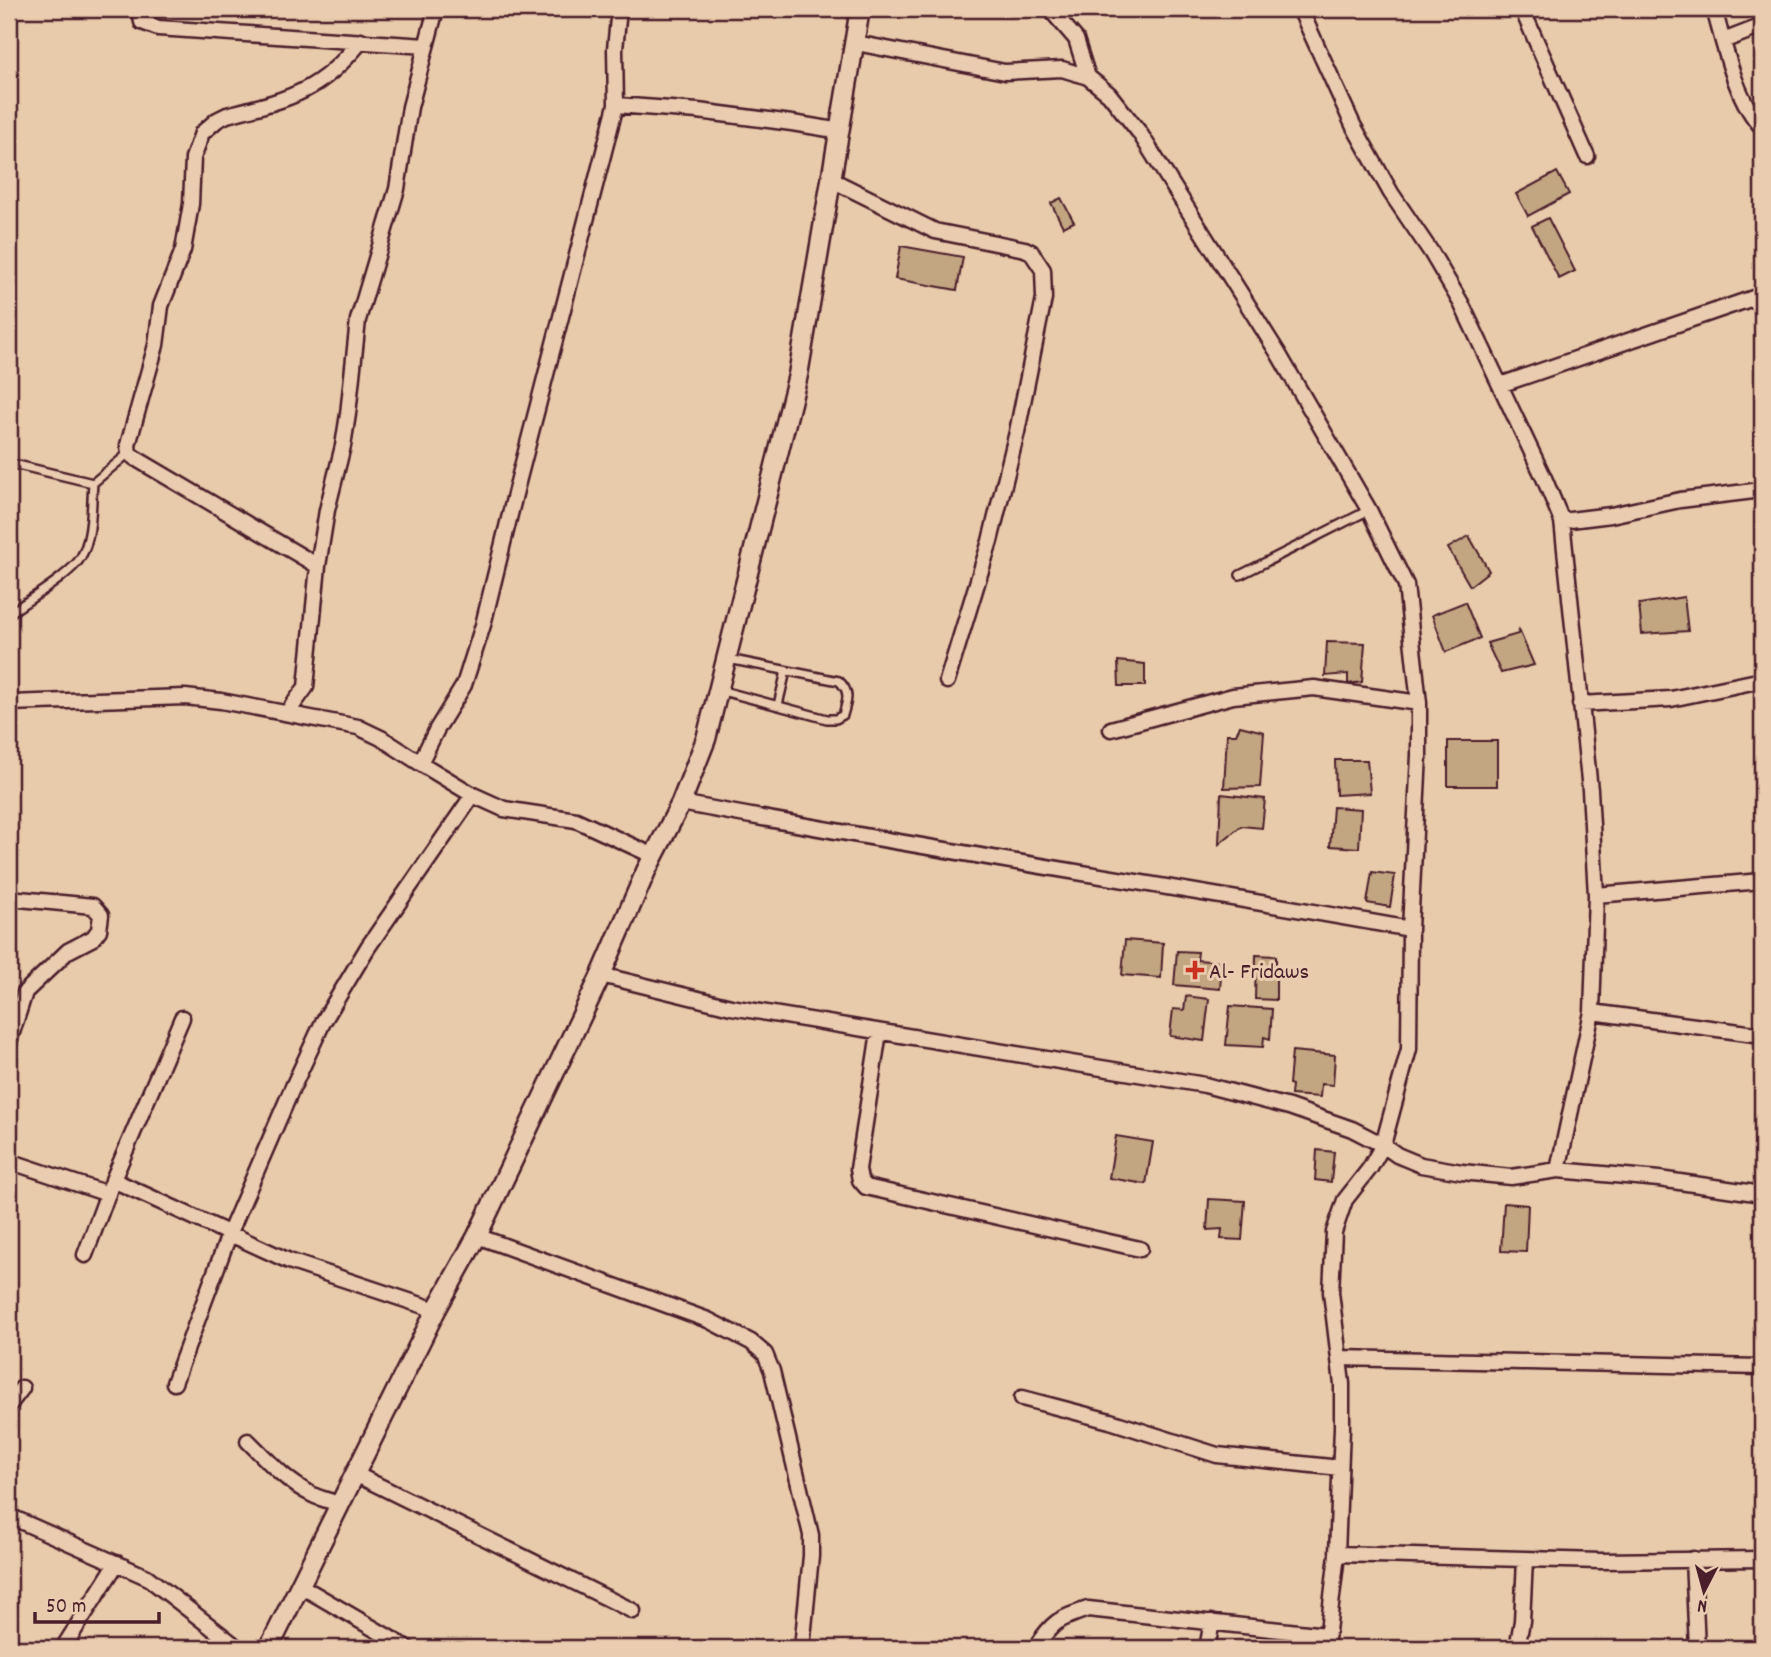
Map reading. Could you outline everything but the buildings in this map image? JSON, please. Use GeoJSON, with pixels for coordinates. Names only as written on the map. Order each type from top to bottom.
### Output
{"type":"FeatureCollection","features":[{"type":"Feature","properties":{"kind":"street"},"geometry":{"type":"LineString","coordinates":[[139,9],[142,22],[158,28],[426,46]]}},
{"type":"Feature","properties":{"kind":"street"},"geometry":{"type":"LineString","coordinates":[[287,713],[306,687],[318,566],[327,510],[343,446],[358,320],[397,189],[410,107],[436,9]]}},
{"type":"Feature","properties":{"kind":"street"},"geometry":{"type":"LineString","coordinates":[[420,763],[464,684],[483,625],[616,105],[615,59],[619,9]]}},
{"type":"Feature","properties":{"kind":"street"},"geometry":{"type":"LineString","coordinates":[[269,1648],[436,1310],[477,1236],[681,803],[706,739],[799,375],[860,9]]}},
{"type":"Feature","properties":{"kind":"street"},"geometry":{"type":"LineString","coordinates":[[1050,9],[1076,39],[1088,78]]}},
{"type":"Feature","properties":{"kind":"street"},"geometry":{"type":"LineString","coordinates":[[1522,9],[1587,156]]}},
{"type":"Feature","properties":{"kind":"street"},"geometry":{"type":"LineString","coordinates":[[1714,9],[1730,64],[1753,118],[1762,127]]}},
{"type":"Feature","properties":{"kind":"street"},"geometry":{"type":"LineString","coordinates":[[1307,11],[1353,125],[1391,193],[1461,303],[1562,521],[1590,790],[1596,895],[1592,1012],[1558,1170]]}},
{"type":"Feature","properties":{"kind":"street"},"geometry":{"type":"LineString","coordinates":[[1723,41],[1762,26]]}},
{"type":"Feature","properties":{"kind":"street"},"geometry":{"type":"LineString","coordinates":[[318,566],[129,453],[129,437],[156,345],[161,306],[183,250],[191,204],[193,158],[202,133],[217,120],[304,92],[328,75],[361,41]]}},
{"type":"Feature","properties":{"kind":"street"},"geometry":{"type":"LineString","coordinates":[[856,43],[1005,72],[1062,69],[1088,78],[1109,94],[1139,132],[1278,353],[1369,510],[1406,585],[1419,703],[1410,929],[1409,1049],[1382,1145],[1370,1168],[1345,1200],[1334,1232],[1331,1293],[1342,1406],[1337,1555],[1326,1642],[1212,1622],[1088,1609],[1060,1618],[1035,1648]]}},
{"type":"Feature","properties":{"kind":"street"},"geometry":{"type":"LineString","coordinates":[[616,105],[719,114],[841,131]]}},
{"type":"Feature","properties":{"kind":"street"},"geometry":{"type":"LineString","coordinates":[[832,180],[935,231],[1025,249],[1031,252],[1043,270],[1044,298],[1017,432],[983,566],[947,681]]}},
{"type":"Feature","properties":{"kind":"street"},"geometry":{"type":"LineString","coordinates":[[1500,385],[1762,295]]}},
{"type":"Feature","properties":{"kind":"street"},"geometry":{"type":"LineString","coordinates":[[1562,521],[1611,515],[1680,500],[1762,490]]}},
{"type":"Feature","properties":{"kind":"street"},"geometry":{"type":"LineString","coordinates":[[1580,704],[1671,699],[1762,680]]}},
{"type":"Feature","properties":{"kind":"street"},"geometry":{"type":"LineString","coordinates":[[1111,729],[1233,696],[1314,688],[1419,703]]}},
{"type":"Feature","properties":{"kind":"street"},"geometry":{"type":"LineString","coordinates":[[9,703],[185,697],[221,701],[358,727],[473,795],[505,809],[576,820],[654,856]]}},
{"type":"Feature","properties":{"kind":"street"},"geometry":{"type":"LineString","coordinates":[[174,1384],[230,1232],[290,1091],[323,1022],[368,947],[473,795]]}},
{"type":"Feature","properties":{"kind":"street"},"geometry":{"type":"LineString","coordinates":[[681,803],[866,838],[1410,929]]}},
{"type":"Feature","properties":{"kind":"street"},"geometry":{"type":"LineString","coordinates":[[1596,895],[1762,881]]}},
{"type":"Feature","properties":{"kind":"street"},"geometry":{"type":"LineString","coordinates":[[9,898],[93,906],[101,915],[102,923],[93,937],[68,951],[25,992],[9,1042]]}},
{"type":"Feature","properties":{"kind":"street"},"geometry":{"type":"LineString","coordinates":[[601,975],[705,1002],[1205,1085],[1289,1107],[1352,1129],[1397,1155],[1421,1165],[1511,1177],[1558,1170],[1659,1179],[1762,1194]]}},
{"type":"Feature","properties":{"kind":"street"},"geometry":{"type":"LineString","coordinates":[[1592,1012],[1762,1035]]}},
{"type":"Feature","properties":{"kind":"street"},"geometry":{"type":"LineString","coordinates":[[85,1255],[164,1054],[182,1017]]}},
{"type":"Feature","properties":{"kind":"street"},"geometry":{"type":"LineString","coordinates":[[879,1032],[858,1169],[860,1180],[866,1187],[1140,1249]]}},
{"type":"Feature","properties":{"kind":"street"},"geometry":{"type":"LineString","coordinates":[[9,1161],[110,1187],[230,1232],[289,1261],[436,1310]]}},
{"type":"Feature","properties":{"kind":"street"},"geometry":{"type":"LineString","coordinates":[[477,1236],[708,1320],[751,1342],[765,1354],[772,1371],[811,1535],[802,1648]]}},
{"type":"Feature","properties":{"kind":"street"},"geometry":{"type":"LineString","coordinates":[[1339,1358],[1762,1367]]}},
{"type":"Feature","properties":{"kind":"street"},"geometry":{"type":"LineString","coordinates":[[9,1405],[22,1388]]}},
{"type":"Feature","properties":{"kind":"street"},"geometry":{"type":"LineString","coordinates":[[1023,1398],[1217,1454],[1340,1468]]}},
{"type":"Feature","properties":{"kind":"street"},"geometry":{"type":"LineString","coordinates":[[248,1441],[299,1486],[313,1495],[339,1504]]}},
{"type":"Feature","properties":{"kind":"street"},"geometry":{"type":"LineString","coordinates":[[355,1474],[633,1611]]}},
{"type":"Feature","properties":{"kind":"street"},"geometry":{"type":"LineString","coordinates":[[9,1516],[155,1582],[238,1648]]}},
{"type":"Feature","properties":{"kind":"street"},"geometry":{"type":"LineString","coordinates":[[1337,1555],[1525,1560],[1762,1559]]}},
{"type":"Feature","properties":{"kind":"street"},"geometry":{"type":"LineString","coordinates":[[1693,1559],[1697,1648]]}},
{"type":"Feature","properties":{"kind":"street"},"geometry":{"type":"LineString","coordinates":[[1517,1648],[1522,1621],[1525,1560]]}},
{"type":"Feature","properties":{"kind":"street"},"geometry":{"type":"LineString","coordinates":[[63,1648],[117,1563]]}},
{"type":"Feature","properties":{"kind":"street"},"geometry":{"type":"LineString","coordinates":[[299,1585],[407,1648]]}},
{"type":"Feature","properties":{"kind":"street"},"geometry":{"type":"LineString","coordinates":[[1207,1648],[1212,1622]]}},
{"type":"Feature","properties":{"kind":"lane"},"geometry":{"type":"LineString","coordinates":[[9,614],[81,559],[88,537],[93,483],[129,453]]}},
{"type":"Feature","properties":{"kind":"lane"},"geometry":{"type":"LineString","coordinates":[[9,463],[93,483]]}},
{"type":"Feature","properties":{"kind":"lane"},"geometry":{"type":"LineString","coordinates":[[1240,575],[1369,510]]}},
{"type":"Feature","properties":{"kind":"lane"},"geometry":{"type":"LineString","coordinates":[[719,690],[827,719],[836,719],[843,715],[846,705],[846,687],[839,681],[727,659]]}},
{"type":"Feature","properties":{"kind":"lane"},"geometry":{"type":"LineString","coordinates":[[778,705],[786,671]]}},
{"type":"Feature","properties":{"kind":"place","name":"Al- Fridaws"},"geometry":{"type":"Point","coordinates":[1195,970]}}]}
